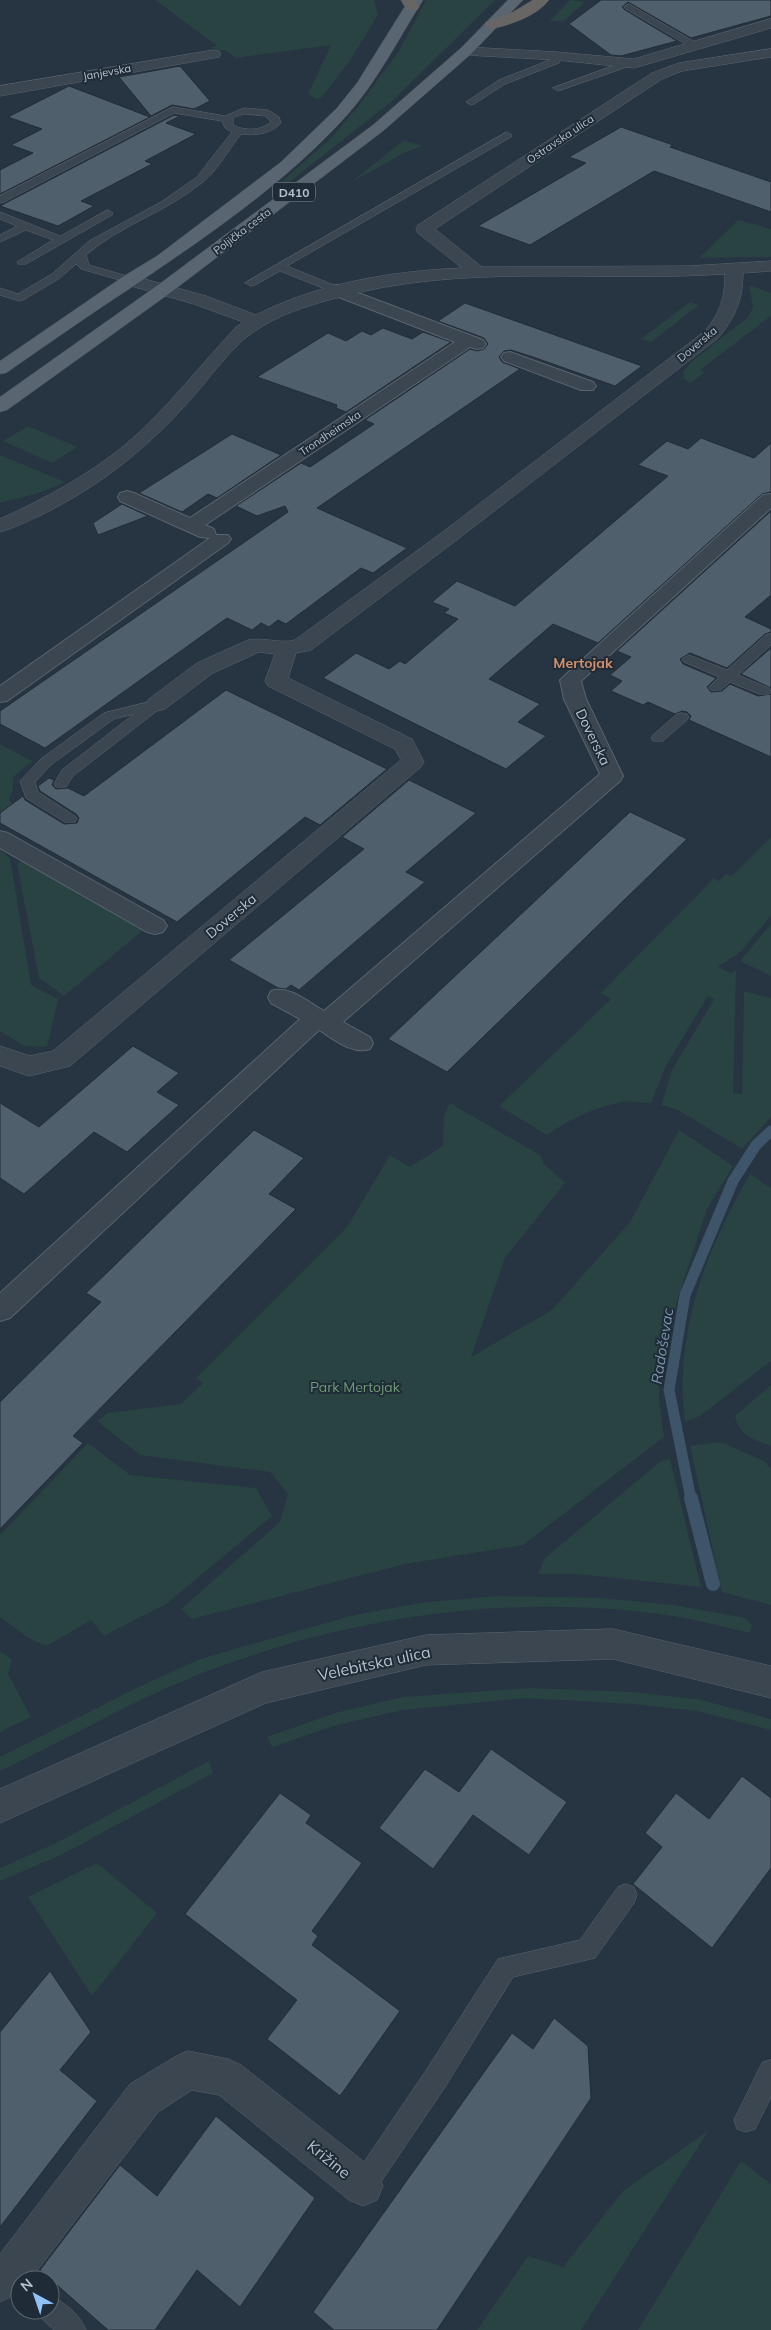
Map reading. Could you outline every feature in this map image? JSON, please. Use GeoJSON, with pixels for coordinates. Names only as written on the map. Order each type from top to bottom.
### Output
{"type":"FeatureCollection","features":[{"type":"Feature","properties":{"kind":"highway"},"geometry":{"type":"LineString","coordinates":[[491,26],[514,18],[542,0]]}},
{"type":"Feature","properties":{"kind":"main road","name":"Poljička cesta"},"geometry":{"type":"LineString","coordinates":[[0,406],[164,289],[378,128],[466,51],[516,0]]}},
{"type":"Feature","properties":{"kind":"main road","name":"Poljička cesta"},"geometry":{"type":"LineString","coordinates":[[0,369],[130,280],[163,260],[244,200],[287,165],[314,140],[363,85],[412,2]]}},
{"type":"Feature","properties":{"kind":"street"},"geometry":{"type":"LineString","coordinates":[[466,51],[557,56],[624,64],[648,62],[771,23]]}},
{"type":"Feature","properties":{"kind":"street","name":"Ostravska ulica"},"geometry":{"type":"LineString","coordinates":[[478,272],[424,229],[657,76],[679,67],[771,53]]}},
{"type":"Feature","properties":{"kind":"street","name":"Janjevska"},"geometry":{"type":"LineString","coordinates":[[0,91],[214,54]]}},
{"type":"Feature","properties":{"kind":"street"},"geometry":{"type":"LineString","coordinates":[[0,526],[36,510],[88,482],[147,435],[241,332],[256,321],[337,290],[426,276],[478,272],[678,271],[771,266]]}},
{"type":"Feature","properties":{"kind":"street","name":"Doverska"},"geometry":{"type":"LineString","coordinates":[[156,704],[205,668],[256,645],[287,649],[303,645],[361,603],[711,335],[724,320],[734,299],[734,267]]}},
{"type":"Feature","properties":{"kind":"street"},"geometry":{"type":"LineString","coordinates":[[130,280],[200,300],[256,321]]}},
{"type":"Feature","properties":{"kind":"street","name":"Trondheimska"},"geometry":{"type":"LineString","coordinates":[[191,526],[473,343],[337,290]]}},
{"type":"Feature","properties":{"kind":"street"},"geometry":{"type":"LineString","coordinates":[[510,357],[587,386]]}},
{"type":"Feature","properties":{"kind":"street"},"geometry":{"type":"LineString","coordinates":[[0,696],[221,539],[126,497]]}},
{"type":"Feature","properties":{"kind":"street","name":"Doverska"},"geometry":{"type":"LineString","coordinates":[[0,1310],[321,1021],[612,776],[575,699],[570,680],[770,499]]}},
{"type":"Feature","properties":{"kind":"street","name":"Doverska"},"geometry":{"type":"LineString","coordinates":[[0,1056],[29,1066],[62,1059],[413,762],[404,744],[276,682],[287,649]]}},
{"type":"Feature","properties":{"kind":"street"},"geometry":{"type":"LineString","coordinates":[[0,838],[155,926]]}},
{"type":"Feature","properties":{"kind":"street"},"geometry":{"type":"LineString","coordinates":[[280,998],[361,1042]]}},
{"type":"Feature","properties":{"kind":"street","name":"Velebitska ulica"},"geometry":{"type":"LineString","coordinates":[[0,1806],[262,1688],[426,1650],[613,1644],[771,1682]]}},
{"type":"Feature","properties":{"kind":"street","name":"Križine"},"geometry":{"type":"LineString","coordinates":[[17,2270],[144,2098],[188,2070],[228,2078],[362,2186]]}},
{"type":"Feature","properties":{"kind":"lane"},"geometry":{"type":"LineString","coordinates":[[629,7],[697,47]]}},
{"type":"Feature","properties":{"kind":"lane"},"geometry":{"type":"LineString","coordinates":[[471,102],[494,89],[502,82],[556,61],[557,56]]}},
{"type":"Feature","properties":{"kind":"lane"},"geometry":{"type":"LineString","coordinates":[[558,88],[624,64]]}},
{"type":"Feature","properties":{"kind":"lane"},"geometry":{"type":"LineString","coordinates":[[0,200],[174,110],[227,119],[236,113],[252,111],[268,113],[276,119],[276,123],[267,129],[253,132],[238,131],[228,126],[227,119]]}},
{"type":"Feature","properties":{"kind":"lane"},"geometry":{"type":"LineString","coordinates":[[0,291],[19,298],[56,276],[81,256],[93,243],[165,204],[201,179],[238,131]]}},
{"type":"Feature","properties":{"kind":"lane"},"geometry":{"type":"LineString","coordinates":[[251,283],[507,135]]}},
{"type":"Feature","properties":{"kind":"lane"},"geometry":{"type":"LineString","coordinates":[[22,262],[108,213]]}},
{"type":"Feature","properties":{"kind":"lane"},"geometry":{"type":"LineString","coordinates":[[0,215],[61,240]]}},
{"type":"Feature","properties":{"kind":"lane"},"geometry":{"type":"LineString","coordinates":[[0,238],[25,226]]}},
{"type":"Feature","properties":{"kind":"lane"},"geometry":{"type":"LineString","coordinates":[[81,256],[81,263],[85,268],[130,280]]}},
{"type":"Feature","properties":{"kind":"lane"},"geometry":{"type":"LineString","coordinates":[[279,267],[337,290]]}},
{"type":"Feature","properties":{"kind":"lane"},"geometry":{"type":"LineString","coordinates":[[716,687],[771,638]]}},
{"type":"Feature","properties":{"kind":"lane"},"geometry":{"type":"LineString","coordinates":[[689,660],[764,692]]}},
{"type":"Feature","properties":{"kind":"lane"},"geometry":{"type":"LineString","coordinates":[[61,784],[67,773],[156,704]]}},
{"type":"Feature","properties":{"kind":"lane"},"geometry":{"type":"LineString","coordinates":[[70,819],[31,795],[27,781],[47,761],[109,716],[156,704]]}},
{"type":"Feature","properties":{"kind":"lane"},"geometry":{"type":"LineString","coordinates":[[658,738],[682,717]]}},
{"type":"Feature","properties":{"kind":"lane","name":"Križine"},"geometry":{"type":"LineString","coordinates":[[362,2186],[436,2078],[506,1967],[587,1950],[626,1894]]}},
{"type":"Feature","properties":{"kind":"lane"},"geometry":{"type":"LineString","coordinates":[[746,2120],[771,2072]]}},
{"type":"Feature","properties":{"kind":"lane"},"geometry":{"type":"LineString","coordinates":[[60,2319],[73,2330]]}},
{"type":"Feature","properties":{"kind":"green space"},"geometry":{"type":"Polygon","coordinates":[[[155,0],[374,0],[377,13],[379,13],[351,59],[322,97],[316,99],[308,94],[331,45],[236,58],[226,51],[210,48],[217,46],[155,0]]]}},
{"type":"Feature","properties":{"kind":"green space"},"geometry":{"type":"Polygon","coordinates":[[[426,0],[495,0],[391,102],[288,183],[282,181],[330,139],[356,109],[399,51],[426,0]]]}},
{"type":"Feature","properties":{"kind":"green space"},"geometry":{"type":"Polygon","coordinates":[[[570,0],[585,2],[564,21],[550,21],[570,0]]]}},
{"type":"Feature","properties":{"kind":"green space"},"geometry":{"type":"Polygon","coordinates":[[[404,140],[422,146],[400,155],[350,183],[404,140]]]}},
{"type":"Feature","properties":{"kind":"green space"},"geometry":{"type":"Polygon","coordinates":[[[738,220],[771,229],[771,257],[699,258],[738,220]]]}},
{"type":"Feature","properties":{"kind":"green space"},"geometry":{"type":"Polygon","coordinates":[[[749,285],[771,293],[771,316],[700,370],[705,372],[691,383],[684,379],[683,372],[691,362],[748,317],[753,307],[749,285]]]}},
{"type":"Feature","properties":{"kind":"green space"},"geometry":{"type":"Polygon","coordinates":[[[690,302],[699,305],[651,342],[641,339],[690,302]]]}},
{"type":"Feature","properties":{"kind":"green space"},"geometry":{"type":"Polygon","coordinates":[[[28,426],[77,447],[52,463],[3,441],[28,426]]]}},
{"type":"Feature","properties":{"kind":"green space"},"geometry":{"type":"Polygon","coordinates":[[[0,455],[65,482],[42,492],[0,503],[0,455]]]}},
{"type":"Feature","properties":{"kind":"green space"},"geometry":{"type":"Polygon","coordinates":[[[0,744],[32,761],[13,777],[13,790],[9,798],[12,805],[0,813],[0,744]]]}},
{"type":"Feature","properties":{"kind":"green space"},"geometry":{"type":"Polygon","coordinates":[[[771,837],[771,916],[740,952],[718,967],[731,973],[736,970],[733,1093],[742,1094],[744,991],[771,998],[771,1117],[742,1149],[678,1110],[661,1105],[673,1068],[714,999],[708,996],[666,1066],[651,1103],[623,1102],[593,1110],[564,1124],[547,1135],[499,1106],[611,999],[601,993],[714,878],[719,881],[726,874],[732,876],[771,837]]]}},
{"type":"Feature","properties":{"kind":"green space"},"geometry":{"type":"Polygon","coordinates":[[[0,850],[10,858],[31,985],[58,999],[47,1047],[24,1046],[0,1031],[0,850]]]}},
{"type":"Feature","properties":{"kind":"green space"},"geometry":{"type":"Polygon","coordinates":[[[25,857],[148,926],[64,996],[39,978],[17,864],[25,857]]]}},
{"type":"Feature","properties":{"kind":"green space"},"geometry":{"type":"Polygon","coordinates":[[[771,924],[771,976],[740,961],[771,924]]]}},
{"type":"Feature","properties":{"kind":"green space","name":"Park Mertojak"},"geometry":{"type":"Polygon","coordinates":[[[450,1103],[540,1155],[544,1164],[565,1183],[505,1258],[471,1357],[552,1310],[630,1222],[679,1130],[733,1166],[707,1209],[676,1304],[660,1361],[659,1399],[664,1437],[523,1545],[405,1564],[192,1619],[181,1609],[280,1522],[288,1494],[270,1472],[140,1455],[97,1421],[108,1413],[181,1404],[203,1383],[196,1378],[347,1227],[390,1155],[410,1167],[443,1146],[444,1115],[450,1103]]]}},
{"type":"Feature","properties":{"kind":"green space"},"geometry":{"type":"Polygon","coordinates":[[[750,1174],[771,1188],[771,1361],[700,1416],[685,1422],[684,1357],[696,1294],[720,1232],[750,1174]]]}},
{"type":"Feature","properties":{"kind":"green space"},"geometry":{"type":"Polygon","coordinates":[[[771,1385],[771,1446],[753,1439],[744,1433],[737,1423],[735,1416],[771,1385]]]}},
{"type":"Feature","properties":{"kind":"green space"},"geometry":{"type":"Polygon","coordinates":[[[721,1442],[764,1461],[771,1469],[771,1605],[722,1592],[690,1446],[721,1442]]]}},
{"type":"Feature","properties":{"kind":"green space"},"geometry":{"type":"Polygon","coordinates":[[[88,1443],[130,1475],[256,1488],[272,1516],[166,1604],[104,1636],[91,1620],[47,1646],[32,1640],[0,1617],[0,1535],[88,1443]]]}},
{"type":"Feature","properties":{"kind":"green space"},"geometry":{"type":"Polygon","coordinates":[[[670,1459],[701,1587],[577,1574],[538,1574],[545,1558],[661,1461],[670,1459]]]}},
{"type":"Feature","properties":{"kind":"green space"},"geometry":{"type":"Polygon","coordinates":[[[501,1596],[601,1598],[674,1605],[745,1618],[752,1625],[750,1633],[685,1618],[625,1610],[564,1607],[503,1608],[442,1613],[381,1622],[322,1635],[263,1652],[205,1672],[127,1707],[0,1771],[0,1757],[134,1689],[200,1659],[354,1615],[426,1602],[501,1596]]]}},
{"type":"Feature","properties":{"kind":"green space"},"geometry":{"type":"Polygon","coordinates":[[[0,1651],[12,1660],[8,1674],[31,1717],[0,1732],[0,1651]]]}},
{"type":"Feature","properties":{"kind":"green space"},"geometry":{"type":"Polygon","coordinates":[[[529,1688],[634,1692],[702,1700],[771,1719],[771,1730],[697,1711],[632,1704],[525,1698],[403,1710],[337,1725],[272,1747],[267,1737],[335,1713],[403,1697],[529,1688]]]}},
{"type":"Feature","properties":{"kind":"green space"},"geometry":{"type":"Polygon","coordinates":[[[209,1761],[213,1773],[61,1855],[0,1881],[0,1868],[56,1843],[209,1761]]]}},
{"type":"Feature","properties":{"kind":"green space"},"geometry":{"type":"Polygon","coordinates":[[[97,1863],[157,1913],[92,1996],[28,1897],[97,1863]]]}},
{"type":"Feature","properties":{"kind":"green space"},"geometry":{"type":"Polygon","coordinates":[[[709,2130],[581,2330],[477,2330],[528,2256],[563,2267],[623,2191],[709,2130]]]}},
{"type":"Feature","properties":{"kind":"green space"},"geometry":{"type":"Polygon","coordinates":[[[741,2161],[771,2184],[771,2330],[638,2330],[741,2161]]]}},
{"type":"Feature","properties":{"kind":"building"},"geometry":{"type":"Polygon","coordinates":[[[601,0],[771,0],[771,16],[691,38],[628,2],[622,7],[625,10],[677,41],[621,56],[611,55],[569,24],[601,0]]]}},
{"type":"Feature","properties":{"kind":"building"},"geometry":{"type":"Polygon","coordinates":[[[180,66],[210,101],[194,109],[172,105],[151,116],[119,77],[180,66]]]}},
{"type":"Feature","properties":{"kind":"building"},"geometry":{"type":"Polygon","coordinates":[[[69,86],[150,117],[0,194],[0,170],[33,153],[11,145],[42,129],[8,117],[69,86]]]}},
{"type":"Feature","properties":{"kind":"building"},"geometry":{"type":"Polygon","coordinates":[[[174,115],[180,116],[166,123],[196,134],[145,161],[152,164],[81,201],[94,206],[58,226],[0,206],[174,115]]]}},
{"type":"Feature","properties":{"kind":"building"},"geometry":{"type":"Polygon","coordinates":[[[621,127],[673,145],[670,147],[771,182],[771,212],[654,171],[530,245],[478,226],[586,163],[569,157],[621,127]]]}},
{"type":"Feature","properties":{"kind":"building"},"geometry":{"type":"Polygon","coordinates":[[[465,303],[642,366],[615,386],[511,350],[504,351],[499,357],[502,362],[520,369],[317,508],[407,548],[373,573],[361,568],[286,624],[278,620],[269,627],[261,623],[252,630],[227,618],[45,748],[0,724],[0,711],[288,512],[285,506],[257,516],[236,506],[301,463],[310,467],[374,424],[365,420],[470,349],[477,351],[484,349],[488,344],[484,338],[438,321],[465,303]]]}},
{"type":"Feature","properties":{"kind":"building"},"geometry":{"type":"Polygon","coordinates":[[[383,328],[412,339],[423,332],[451,342],[346,412],[336,408],[337,405],[257,377],[328,333],[346,341],[362,331],[371,335],[383,328]]]}},
{"type":"Feature","properties":{"kind":"building"},"geometry":{"type":"Polygon","coordinates":[[[232,434],[281,455],[217,498],[208,494],[182,512],[139,493],[232,434]]]}},
{"type":"Feature","properties":{"kind":"building"},"geometry":{"type":"Polygon","coordinates":[[[701,438],[754,458],[771,443],[771,492],[762,494],[598,643],[553,624],[489,679],[540,704],[518,722],[546,736],[506,769],[323,678],[356,653],[389,669],[400,661],[405,664],[458,619],[444,613],[449,609],[432,602],[457,581],[515,606],[668,476],[638,465],[667,441],[688,449],[701,438]]]}},
{"type":"Feature","properties":{"kind":"building"},"geometry":{"type":"Polygon","coordinates":[[[122,504],[148,516],[98,535],[93,523],[122,504]]]}},
{"type":"Feature","properties":{"kind":"building"},"geometry":{"type":"Polygon","coordinates":[[[771,511],[771,595],[745,617],[771,629],[771,632],[765,634],[727,668],[690,653],[680,659],[683,664],[716,678],[707,687],[711,692],[722,691],[730,684],[758,696],[771,694],[771,757],[689,720],[691,716],[687,712],[682,711],[675,714],[648,702],[643,705],[611,691],[622,681],[610,675],[631,657],[617,651],[771,511]]]}},
{"type":"Feature","properties":{"kind":"building"},"geometry":{"type":"Polygon","coordinates":[[[771,648],[771,688],[741,674],[771,648]]]}},
{"type":"Feature","properties":{"kind":"building"},"geometry":{"type":"Polygon","coordinates":[[[226,690],[387,769],[320,825],[305,817],[177,922],[0,823],[0,813],[23,796],[25,800],[64,824],[77,823],[79,818],[76,814],[40,791],[38,786],[49,778],[54,780],[52,785],[56,789],[68,788],[84,796],[226,690]]]}},
{"type":"Feature","properties":{"kind":"building"},"geometry":{"type":"Polygon","coordinates":[[[409,780],[476,813],[406,872],[425,882],[299,990],[291,985],[286,989],[278,988],[229,960],[364,849],[342,837],[409,780]]]}},
{"type":"Feature","properties":{"kind":"building"},"geometry":{"type":"Polygon","coordinates":[[[630,812],[687,839],[447,1072],[388,1039],[630,812]]]}},
{"type":"Feature","properties":{"kind":"building"},"geometry":{"type":"Polygon","coordinates":[[[133,1046],[179,1073],[157,1092],[179,1105],[127,1152],[94,1132],[24,1194],[0,1178],[0,1103],[39,1127],[133,1046]]]}},
{"type":"Feature","properties":{"kind":"building"},"geometry":{"type":"Polygon","coordinates":[[[254,1130],[304,1158],[269,1194],[296,1209],[73,1436],[83,1443],[0,1529],[0,1402],[101,1302],[86,1293],[254,1130]]]}},
{"type":"Feature","properties":{"kind":"building"},"geometry":{"type":"Polygon","coordinates":[[[491,1749],[567,1802],[529,1855],[473,1815],[433,1869],[379,1828],[425,1769],[459,1792],[491,1749]]]}},
{"type":"Feature","properties":{"kind":"building"},"geometry":{"type":"Polygon","coordinates":[[[742,1776],[771,1798],[771,1868],[712,1948],[633,1884],[662,1847],[645,1833],[676,1793],[709,1819],[742,1776]]]}},
{"type":"Feature","properties":{"kind":"building"},"geometry":{"type":"Polygon","coordinates":[[[280,1793],[311,1815],[306,1823],[362,1863],[312,1931],[318,1936],[312,1945],[400,2011],[340,2096],[267,2039],[297,2000],[185,1914],[280,1793]]]}},
{"type":"Feature","properties":{"kind":"building"},"geometry":{"type":"Polygon","coordinates":[[[50,1971],[91,2032],[60,2070],[97,2101],[0,2227],[0,2032],[50,1971]]]}},
{"type":"Feature","properties":{"kind":"building"},"geometry":{"type":"Polygon","coordinates":[[[554,2018],[588,2046],[591,2098],[437,2330],[334,2330],[313,2312],[512,2033],[533,2049],[554,2018]]]}},
{"type":"Feature","properties":{"kind":"building"},"geometry":{"type":"Polygon","coordinates":[[[216,2116],[315,2198],[240,2307],[197,2270],[155,2330],[108,2330],[60,2288],[60,2270],[40,2270],[120,2165],[157,2196],[216,2116]]]}},
{"type":"Feature","properties":{"kind":"waterway","name":"Radoševac"},"geometry":{"type":"LineString","coordinates":[[691,1499],[669,1390],[685,1295],[733,1181],[756,1145],[771,1131]]}},
{"type":"Feature","properties":{"kind":"waterway","name":"Radoševac"},"geometry":{"type":"LineString","coordinates":[[691,1498],[713,1584]]}},
{"type":"Feature","properties":{"kind":"district","name":"Mertojak"},"geometry":{"type":"Point","coordinates":[583,663]}}]}
